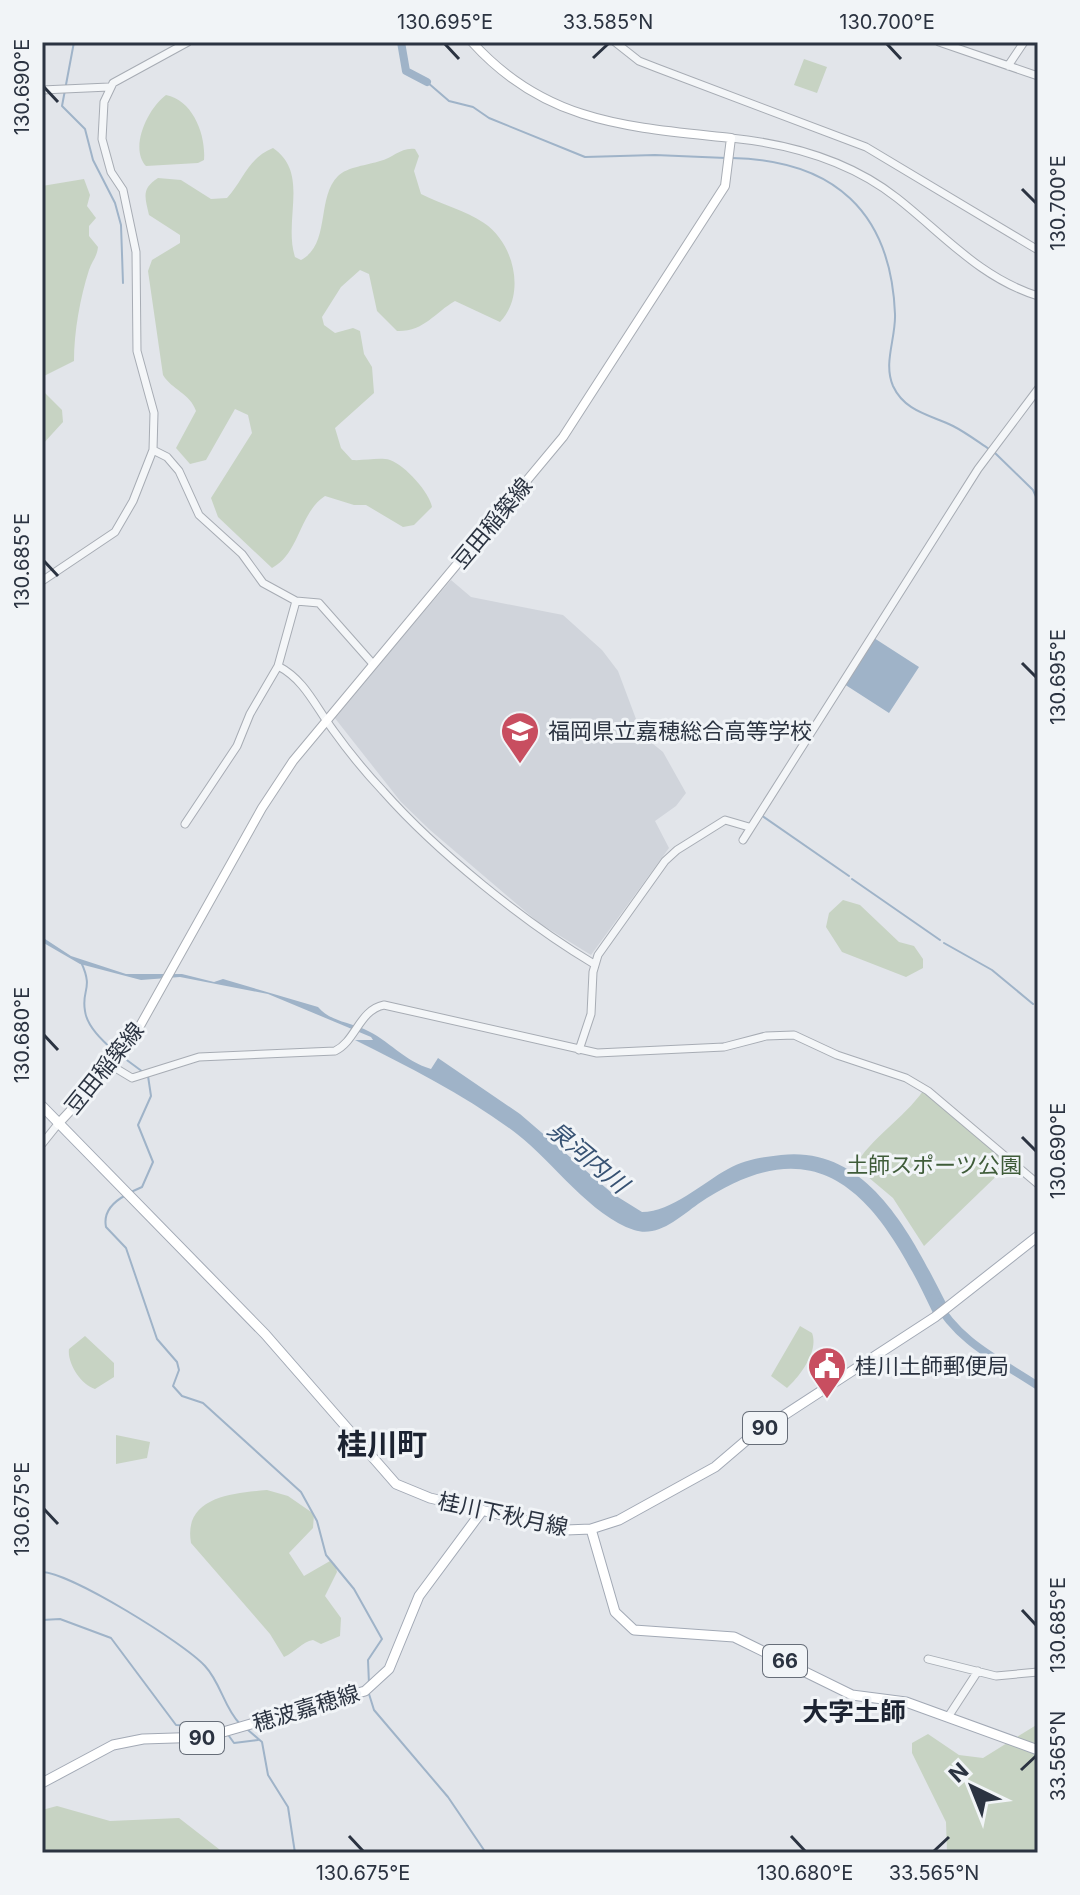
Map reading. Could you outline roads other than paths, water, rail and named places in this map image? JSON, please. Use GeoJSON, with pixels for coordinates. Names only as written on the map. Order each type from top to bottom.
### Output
{"type":"FeatureCollection","features":[{"type":"Feature","properties":{"kind":"main road"},"geometry":{"type":"LineString","coordinates":[[472,42],[521,84],[580,115],[629,128],[731,138]]}},
{"type":"Feature","properties":{"kind":"main road","name":"豆田稲築線"},"geometry":{"type":"LineString","coordinates":[[58,1124],[112,1066],[159,993],[262,808],[326,719],[563,437],[725,186],[731,138]]}},
{"type":"Feature","properties":{"kind":"main road","name":"桂川下秋月線"},"geometry":{"type":"LineString","coordinates":[[42,1106],[265,1334],[390,1479],[412,1492],[482,1511],[553,1528],[591,1529],[615,1612],[634,1630],[734,1637],[852,1695],[906,1702],[1038,1750]]}},
{"type":"Feature","properties":{"kind":"main road","name":"90"},"geometry":{"type":"LineString","coordinates":[[591,1529],[650,1505],[715,1467],[749,1438],[935,1317],[1038,1236]]}},
{"type":"Feature","properties":{"kind":"main road","name":"穂波嘉穂線"},"geometry":{"type":"LineString","coordinates":[[42,1783],[113,1745],[143,1739],[206,1737],[369,1688],[396,1659],[414,1606],[433,1573],[482,1511]]}},
{"type":"Feature","properties":{"kind":"street"},"geometry":{"type":"LineString","coordinates":[[42,90],[109,87],[135,68],[188,42]]}},
{"type":"Feature","properties":{"kind":"street"},"geometry":{"type":"LineString","coordinates":[[615,42],[639,61],[866,147],[1038,250]]}},
{"type":"Feature","properties":{"kind":"street"},"geometry":{"type":"LineString","coordinates":[[939,42],[1038,76]]}},
{"type":"Feature","properties":{"kind":"street"},"geometry":{"type":"LineString","coordinates":[[1008,66],[1024,42]]}},
{"type":"Feature","properties":{"kind":"street"},"geometry":{"type":"LineString","coordinates":[[42,581],[115,532],[133,501],[153,450],[154,413],[137,351],[136,252],[123,190],[111,172],[102,139],[104,102],[109,87]]}},
{"type":"Feature","properties":{"kind":"street"},"geometry":{"type":"LineString","coordinates":[[731,138],[801,150],[859,173],[900,200],[967,258],[1000,279],[1038,296]]}},
{"type":"Feature","properties":{"kind":"street"},"geometry":{"type":"LineString","coordinates":[[743,840],[978,469],[1038,389]]}},
{"type":"Feature","properties":{"kind":"street"},"geometry":{"type":"LineString","coordinates":[[153,450],[167,457],[179,471],[199,515],[242,554],[257,577],[296,601],[319,603],[373,664]]}},
{"type":"Feature","properties":{"kind":"street"},"geometry":{"type":"LineString","coordinates":[[185,824],[237,746],[250,714],[278,666],[296,601]]}},
{"type":"Feature","properties":{"kind":"street"},"geometry":{"type":"LineString","coordinates":[[278,666],[298,678],[383,791],[417,825],[555,940],[594,964]]}},
{"type":"Feature","properties":{"kind":"street"},"geometry":{"type":"LineString","coordinates":[[579,1050],[591,1014],[594,964],[605,943],[677,850],[725,820],[749,827]]}},
{"type":"Feature","properties":{"kind":"street"},"geometry":{"type":"LineString","coordinates":[[112,1066],[124,1075],[139,1077],[182,1061],[225,1054],[335,1051],[376,1007],[388,1005],[579,1050],[606,1053],[724,1047],[766,1036],[794,1035],[923,1088],[1038,1184]]}},
{"type":"Feature","properties":{"kind":"street"},"geometry":{"type":"LineString","coordinates":[[42,1144],[58,1124]]}},
{"type":"Feature","properties":{"kind":"street"},"geometry":{"type":"LineString","coordinates":[[928,1659],[1010,1677],[1038,1672]]}},
{"type":"Feature","properties":{"kind":"street"},"geometry":{"type":"LineString","coordinates":[[948,1717],[978,1671]]}},
{"type":"Feature","properties":{"kind":"water"},"geometry":{"type":"Polygon","coordinates":[[[874,638],[919,667],[889,713],[844,684],[874,638]]]}},
{"type":"Feature","properties":{"kind":"water"},"geometry":{"type":"Polygon","coordinates":[[[42,937],[71,956],[126,974],[182,974],[214,982],[223,979],[318,1007],[334,1018],[373,1034],[421,1065],[431,1069],[438,1058],[520,1114],[613,1194],[642,1212],[676,1202],[728,1169],[753,1159],[781,1155],[812,1156],[839,1165],[863,1180],[884,1200],[918,1251],[946,1303],[933,1313],[892,1237],[869,1207],[843,1185],[814,1172],[781,1169],[742,1179],[660,1229],[634,1230],[618,1223],[588,1201],[531,1146],[498,1120],[438,1083],[355,1040],[373,1040],[371,1037],[268,994],[180,977],[141,980],[80,964],[42,942],[42,937]]]}},
{"type":"Feature","properties":{"kind":"waterway"},"geometry":{"type":"LineString","coordinates":[[74,42],[62,106],[85,129],[93,160],[115,203],[121,225],[123,283]]}},
{"type":"Feature","properties":{"kind":"waterway"},"geometry":{"type":"LineString","coordinates":[[401,42],[406,71],[427,82]]}},
{"type":"Feature","properties":{"kind":"waterway"},"geometry":{"type":"LineString","coordinates":[[427,82],[449,101],[473,107],[489,118],[585,157],[655,155],[726,158]]}},
{"type":"Feature","properties":{"kind":"waterway"},"geometry":{"type":"LineString","coordinates":[[732,158],[768,161],[800,169],[827,181],[850,198],[869,220],[882,247],[891,278],[895,323],[889,368],[893,386],[911,407],[958,428],[989,449]]}},
{"type":"Feature","properties":{"kind":"waterway"},"geometry":{"type":"LineString","coordinates":[[994,452],[1033,490],[1038,501]]}},
{"type":"Feature","properties":{"kind":"waterway"},"geometry":{"type":"LineString","coordinates":[[761,815],[849,876]]}},
{"type":"Feature","properties":{"kind":"waterway"},"geometry":{"type":"LineString","coordinates":[[852,879],[940,940]]}},
{"type":"Feature","properties":{"kind":"waterway"},"geometry":{"type":"LineString","coordinates":[[944,943],[992,970],[1033,1004]]}},
{"type":"Feature","properties":{"kind":"waterway"},"geometry":{"type":"LineString","coordinates":[[81,962],[87,978],[86,1017],[115,1052]]}},
{"type":"Feature","properties":{"kind":"waterway"},"geometry":{"type":"LineString","coordinates":[[124,1058],[143,1072]]}},
{"type":"Feature","properties":{"kind":"waterway"},"geometry":{"type":"LineString","coordinates":[[131,1192],[142,1187],[153,1162],[138,1125],[151,1096],[148,1076]]}},
{"type":"Feature","properties":{"kind":"waterway"},"geometry":{"type":"LineString","coordinates":[[126,1195],[110,1208],[106,1227],[126,1248],[157,1339],[177,1362],[179,1370],[173,1386],[182,1396],[203,1403],[301,1492],[317,1521],[326,1555],[354,1589],[382,1639],[368,1660],[369,1684]]}},
{"type":"Feature","properties":{"kind":"waterway","name":"泉河内川"},"geometry":{"type":"LineString","coordinates":[[934,1298],[967,1338],[1038,1386]]}},
{"type":"Feature","properties":{"kind":"waterway"},"geometry":{"type":"LineString","coordinates":[[42,1572],[56,1575],[101,1596],[193,1655],[215,1680],[240,1724]]}},
{"type":"Feature","properties":{"kind":"waterway"},"geometry":{"type":"LineString","coordinates":[[42,1620],[60,1619],[111,1638],[176,1725],[223,1727]]}},
{"type":"Feature","properties":{"kind":"waterway"},"geometry":{"type":"LineString","coordinates":[[369,1694],[374,1710],[448,1797],[486,1853]]}},
{"type":"Feature","properties":{"kind":"waterway"},"geometry":{"type":"LineString","coordinates":[[248,1730],[262,1742],[268,1775],[288,1807],[295,1853]]}},
{"type":"Feature","properties":{"kind":"waterway"},"geometry":{"type":"LineString","coordinates":[[229,1736],[234,1743],[258,1740]]}},
{"type":"Feature","properties":{"kind":"place","name":"福岡県立嘉穂総合高等学校"},"geometry":{"type":"Point","coordinates":[520,765]}},
{"type":"Feature","properties":{"kind":"place","name":"桂川土師郵便局"},"geometry":{"type":"Point","coordinates":[827,1400]}},
{"type":"Feature","properties":{"kind":"district","name":"桂川町"},"geometry":{"type":"Point","coordinates":[382,1444]}},
{"type":"Feature","properties":{"kind":"district","name":"大字土師"},"geometry":{"type":"Point","coordinates":[854,1711]}},
{"type":"Feature","properties":{"kind":"park label","name":"土師スポーツ公園"},"geometry":{"type":"Point","coordinates":[934,1165]}}]}
